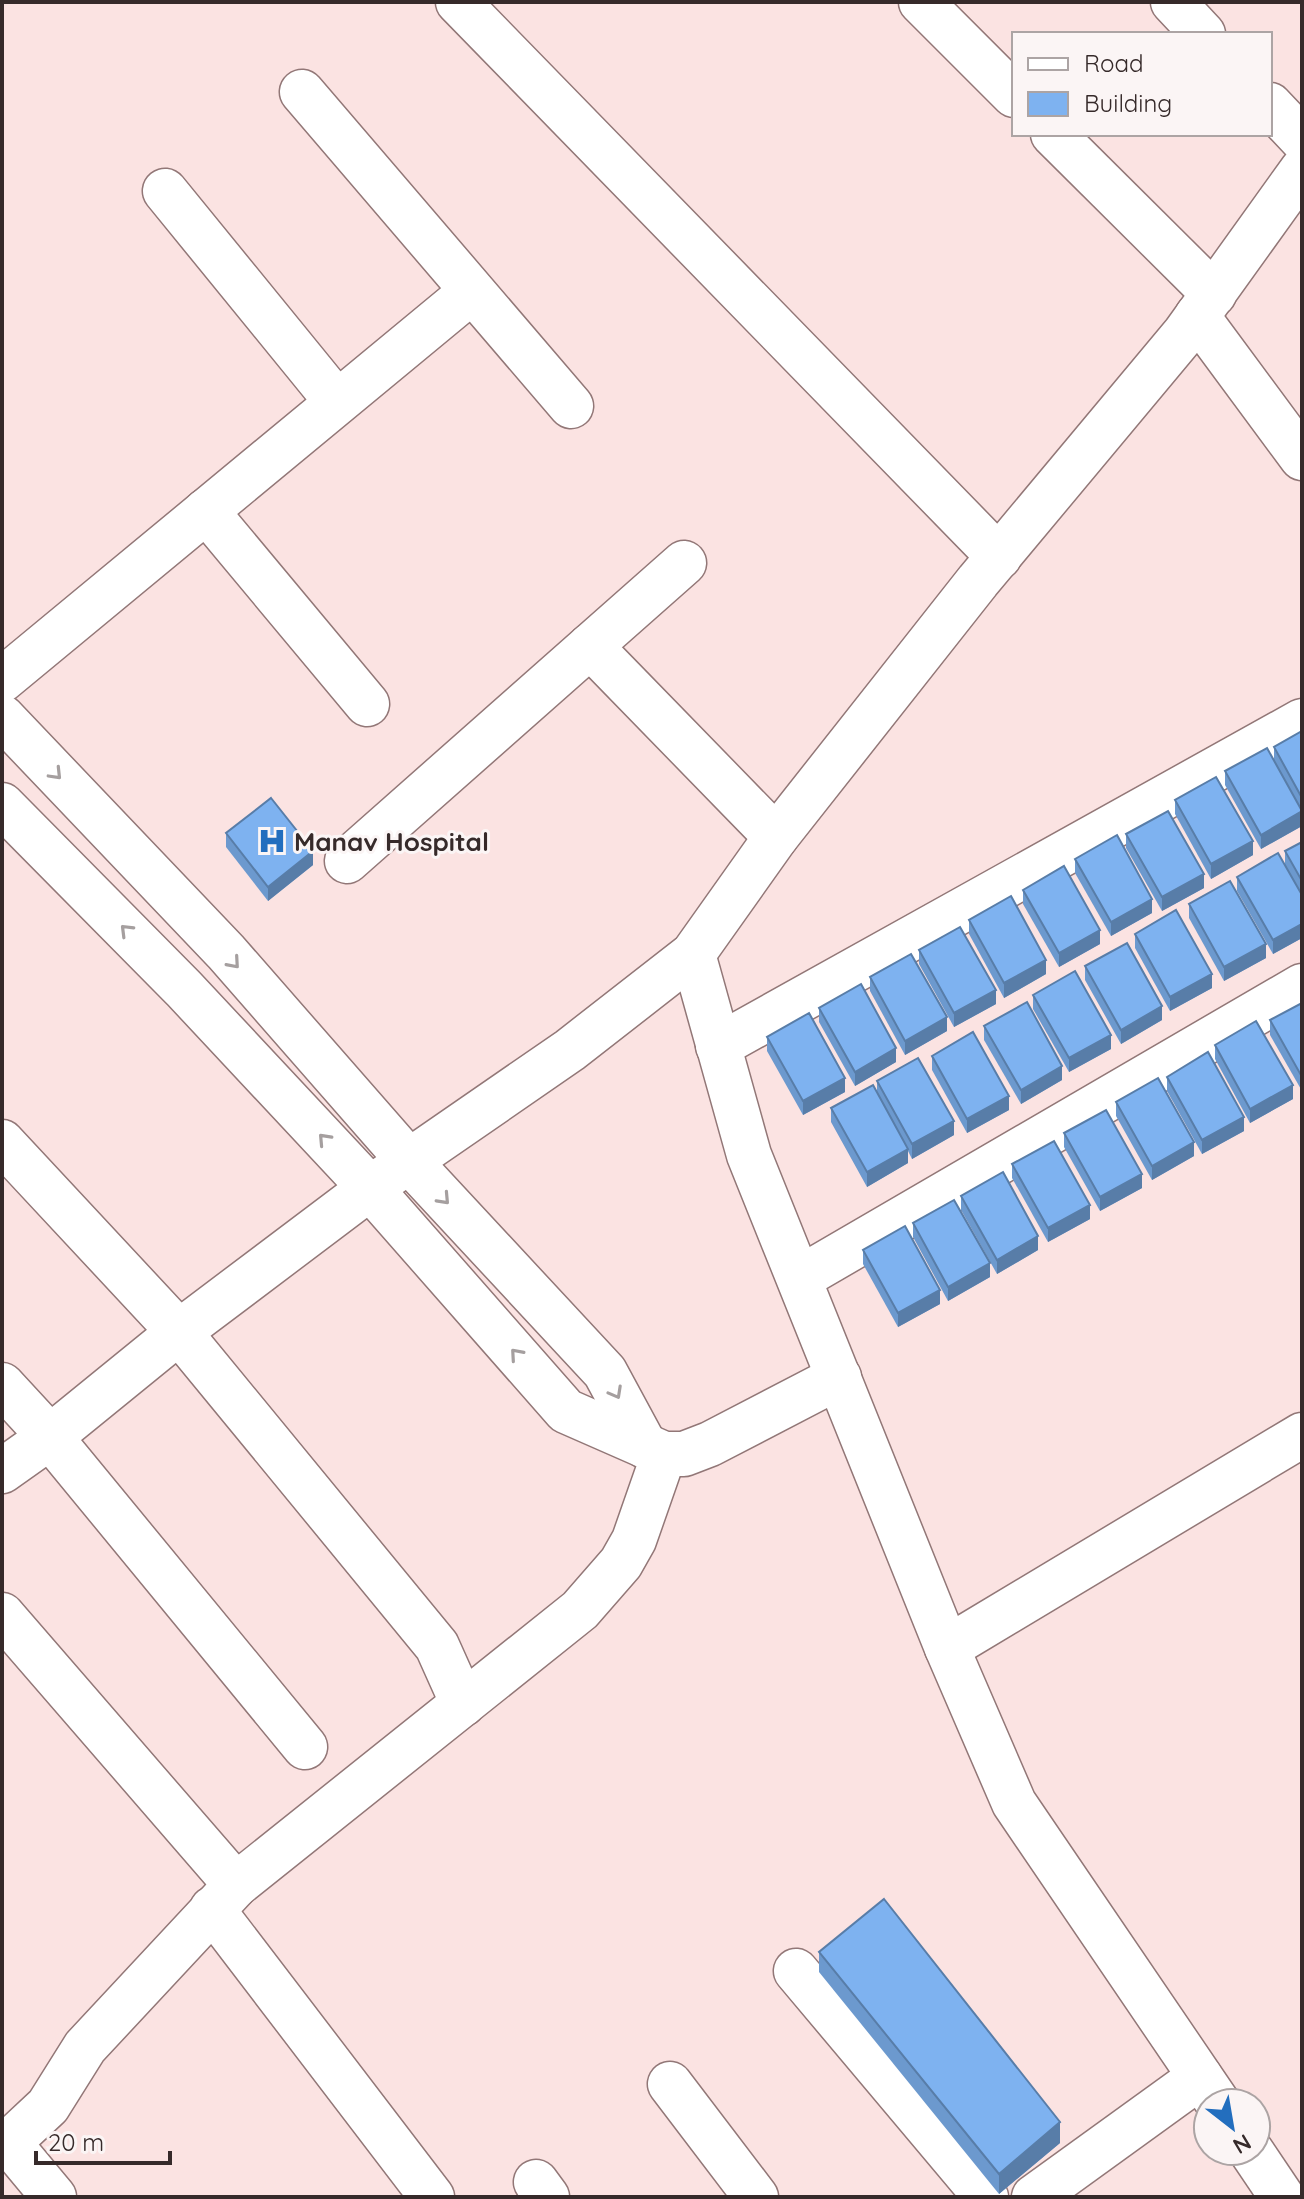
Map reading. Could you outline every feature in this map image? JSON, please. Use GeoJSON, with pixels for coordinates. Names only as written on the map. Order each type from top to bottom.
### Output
{"type":"FeatureCollection","features":[{"type":"Feature","properties":{"kind":"street"},"geometry":{"type":"LineString","coordinates":[[458,2],[999,557]]}},
{"type":"Feature","properties":{"kind":"street"},"geometry":{"type":"LineString","coordinates":[[921,2],[1012,93]]}},
{"type":"Feature","properties":{"kind":"street"},"geometry":{"type":"LineString","coordinates":[[1173,2],[1201,32]]}},
{"type":"Feature","properties":{"kind":"street"},"geometry":{"type":"LineString","coordinates":[[302,92],[571,406]]}},
{"type":"Feature","properties":{"kind":"street"},"geometry":{"type":"LineString","coordinates":[[1272,107],[1302,139]]}},
{"type":"Feature","properties":{"kind":"street"},"geometry":{"type":"LineString","coordinates":[[1055,136],[1206,305],[1302,458]]}},
{"type":"Feature","properties":{"kind":"street"},"geometry":{"type":"LineString","coordinates":[[2,1471],[370,1188],[570,1050],[693,954],[776,837],[999,557],[1206,305],[1302,170]]}},
{"type":"Feature","properties":{"kind":"street"},"geometry":{"type":"LineString","coordinates":[[165,191],[337,402]]}},
{"type":"Feature","properties":{"kind":"street"},"geometry":{"type":"LineString","coordinates":[[2,680],[471,292]]}},
{"type":"Feature","properties":{"kind":"street"},"geometry":{"type":"LineString","coordinates":[[206,511],[367,704]]}},
{"type":"Feature","properties":{"kind":"street"},"geometry":{"type":"LineString","coordinates":[[347,861],[684,563]]}},
{"type":"Feature","properties":{"kind":"street"},"geometry":{"type":"LineString","coordinates":[[590,646],[776,837]]}},
{"type":"Feature","properties":{"kind":"street"},"geometry":{"type":"LineString","coordinates":[[2,717],[226,952],[408,1160],[605,1372],[655,1450],[634,1540],[607,1580],[580,1610],[224,1897],[85,2047],[48,2106],[5,2146],[54,2197]]}},
{"type":"Feature","properties":{"kind":"street"},"geometry":{"type":"LineString","coordinates":[[718,1046],[1302,721]]}},
{"type":"Feature","properties":{"kind":"street"},"geometry":{"type":"LineString","coordinates":[[2,805],[184,989],[370,1188],[566,1411],[655,1450],[684,1454],[710,1444],[839,1377]]}},
{"type":"Feature","properties":{"kind":"street"},"geometry":{"type":"LineString","coordinates":[[693,954],[749,1155],[947,1648],[1014,1803],[1207,2087]]}},
{"type":"Feature","properties":{"kind":"street"},"geometry":{"type":"LineString","coordinates":[[800,1278],[1302,986]]}},
{"type":"Feature","properties":{"kind":"street"},"geometry":{"type":"LineString","coordinates":[[2,1142],[179,1332],[437,1646],[463,1704]]}},
{"type":"Feature","properties":{"kind":"street"},"geometry":{"type":"LineString","coordinates":[[2,1385],[50,1437],[305,1747]]}},
{"type":"Feature","properties":{"kind":"street"},"geometry":{"type":"LineString","coordinates":[[947,1648],[1302,1435]]}},
{"type":"Feature","properties":{"kind":"street"},"geometry":{"type":"LineString","coordinates":[[2,1615],[224,1897],[432,2197]]}},
{"type":"Feature","properties":{"kind":"street"},"geometry":{"type":"LineString","coordinates":[[796,1971],[986,2197]]}},
{"type":"Feature","properties":{"kind":"street"},"geometry":{"type":"LineString","coordinates":[[670,2084],[756,2197]]}},
{"type":"Feature","properties":{"kind":"street"},"geometry":{"type":"LineString","coordinates":[[1038,2196],[1192,2101]]}},
{"type":"Feature","properties":{"kind":"street"},"geometry":{"type":"LineString","coordinates":[[1262,2167],[1282,2197]]}},
{"type":"Feature","properties":{"kind":"building"},"geometry":{"type":"Polygon","coordinates":[[[1302,731],[1302,798],[1274,747],[1302,731]]]}},
{"type":"Feature","properties":{"kind":"building"},"geometry":{"type":"Polygon","coordinates":[[[1267,748],[1302,811],[1261,835],[1225,771],[1267,748]]]}},
{"type":"Feature","properties":{"kind":"building"},"geometry":{"type":"Polygon","coordinates":[[[1216,777],[1253,841],[1211,864],[1175,800],[1216,777]]]}},
{"type":"Feature","properties":{"kind":"building"},"geometry":{"type":"Polygon","coordinates":[[[271,798],[313,851],[268,887],[226,833],[271,798]]]}},
{"type":"Feature","properties":{"kind":"building"},"geometry":{"type":"Polygon","coordinates":[[[1168,811],[1204,874],[1162,897],[1126,834],[1168,811]]]}},
{"type":"Feature","properties":{"kind":"building"},"geometry":{"type":"Polygon","coordinates":[[[1117,835],[1152,899],[1111,922],[1075,859],[1117,835]]]}},
{"type":"Feature","properties":{"kind":"building"},"geometry":{"type":"Polygon","coordinates":[[[1302,842],[1302,881],[1285,851],[1302,842]]]}},
{"type":"Feature","properties":{"kind":"building"},"geometry":{"type":"Polygon","coordinates":[[[1278,853],[1302,895],[1302,924],[1273,940],[1237,877],[1278,853]]]}},
{"type":"Feature","properties":{"kind":"building"},"geometry":{"type":"Polygon","coordinates":[[[1064,866],[1100,930],[1059,953],[1023,890],[1064,866]]]}},
{"type":"Feature","properties":{"kind":"building"},"geometry":{"type":"Polygon","coordinates":[[[1230,881],[1266,944],[1224,967],[1189,904],[1230,881]]]}},
{"type":"Feature","properties":{"kind":"building"},"geometry":{"type":"Polygon","coordinates":[[[1011,896],[1046,960],[1004,983],[969,920],[1011,896]]]}},
{"type":"Feature","properties":{"kind":"building"},"geometry":{"type":"Polygon","coordinates":[[[1176,910],[1212,974],[1170,997],[1135,934],[1176,910]]]}},
{"type":"Feature","properties":{"kind":"building"},"geometry":{"type":"Polygon","coordinates":[[[960,927],[996,990],[954,1013],[919,950],[960,927]]]}},
{"type":"Feature","properties":{"kind":"building"},"geometry":{"type":"Polygon","coordinates":[[[1127,943],[1162,1006],[1121,1030],[1085,966],[1127,943]]]}},
{"type":"Feature","properties":{"kind":"building"},"geometry":{"type":"Polygon","coordinates":[[[911,954],[947,1017],[905,1041],[870,977],[911,954]]]}},
{"type":"Feature","properties":{"kind":"building"},"geometry":{"type":"Polygon","coordinates":[[[1075,971],[1111,1035],[1069,1058],[1033,995],[1075,971]]]}},
{"type":"Feature","properties":{"kind":"building"},"geometry":{"type":"Polygon","coordinates":[[[861,984],[896,1048],[855,1072],[819,1008],[861,984]]]}},
{"type":"Feature","properties":{"kind":"building"},"geometry":{"type":"Polygon","coordinates":[[[1027,1002],[1062,1066],[1021,1090],[984,1026],[1027,1002]]]}},
{"type":"Feature","properties":{"kind":"building"},"geometry":{"type":"Polygon","coordinates":[[[1302,1003],[1302,1077],[1270,1020],[1302,1003]]]}},
{"type":"Feature","properties":{"kind":"building"},"geometry":{"type":"Polygon","coordinates":[[[809,1013],[845,1078],[803,1101],[767,1037],[809,1013]]]}},
{"type":"Feature","properties":{"kind":"building"},"geometry":{"type":"Polygon","coordinates":[[[1256,1021],[1293,1085],[1250,1109],[1215,1045],[1256,1021]]]}},
{"type":"Feature","properties":{"kind":"building"},"geometry":{"type":"Polygon","coordinates":[[[973,1032],[1009,1096],[967,1119],[932,1056],[973,1032]]]}},
{"type":"Feature","properties":{"kind":"building"},"geometry":{"type":"Polygon","coordinates":[[[1208,1052],[1244,1117],[1202,1140],[1167,1077],[1208,1052]]]}},
{"type":"Feature","properties":{"kind":"building"},"geometry":{"type":"Polygon","coordinates":[[[918,1058],[954,1121],[912,1144],[877,1081],[918,1058]]]}},
{"type":"Feature","properties":{"kind":"building"},"geometry":{"type":"Polygon","coordinates":[[[1158,1078],[1194,1142],[1152,1166],[1116,1102],[1158,1078]]]}},
{"type":"Feature","properties":{"kind":"building"},"geometry":{"type":"Polygon","coordinates":[[[873,1085],[908,1149],[867,1172],[831,1108],[873,1085]]]}},
{"type":"Feature","properties":{"kind":"building"},"geometry":{"type":"Polygon","coordinates":[[[1106,1110],[1142,1174],[1100,1197],[1064,1133],[1106,1110]]]}},
{"type":"Feature","properties":{"kind":"building"},"geometry":{"type":"Polygon","coordinates":[[[1054,1141],[1090,1205],[1048,1228],[1012,1164],[1054,1141]]]}},
{"type":"Feature","properties":{"kind":"building"},"geometry":{"type":"Polygon","coordinates":[[[1003,1172],[1038,1236],[997,1260],[961,1196],[1003,1172]]]}},
{"type":"Feature","properties":{"kind":"building"},"geometry":{"type":"Polygon","coordinates":[[[954,1200],[990,1263],[948,1287],[913,1223],[954,1200]]]}},
{"type":"Feature","properties":{"kind":"building"},"geometry":{"type":"Polygon","coordinates":[[[905,1226],[940,1290],[898,1313],[863,1250],[905,1226]]]}},
{"type":"Feature","properties":{"kind":"building"},"geometry":{"type":"Polygon","coordinates":[[[884,1899],[1060,2122],[999,2174],[819,1952],[884,1899]]]}},
{"type":"Feature","properties":{"kind":"place","name":"Manav Hospital"},"geometry":{"type":"Point","coordinates":[272,841]}}]}
